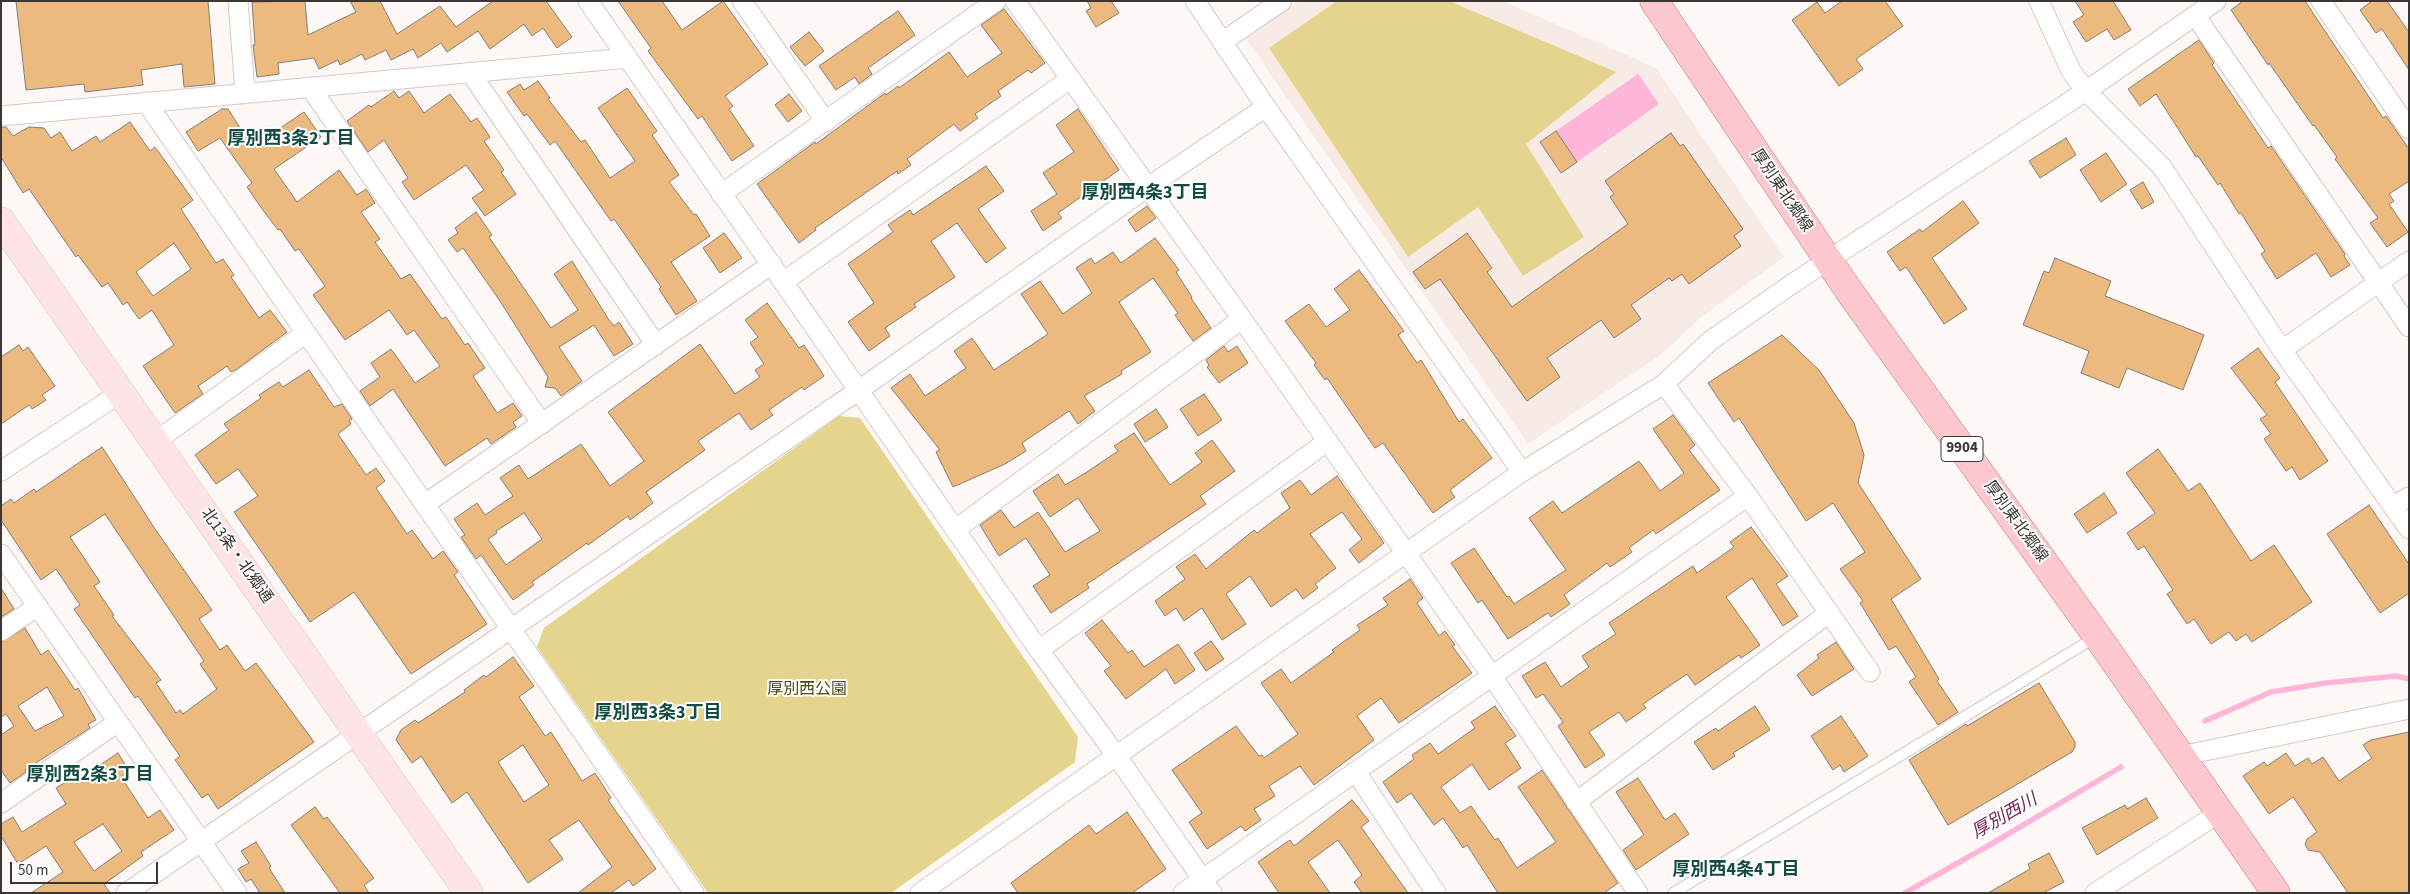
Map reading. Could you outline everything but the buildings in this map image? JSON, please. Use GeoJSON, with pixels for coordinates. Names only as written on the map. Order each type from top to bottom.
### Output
{"type":"FeatureCollection","features":[{"type":"Feature","properties":{"kind":"main road","name":"厚別東北郷線"},"geometry":{"type":"LineString","coordinates":[[1654,1],[1828,260],[2097,636],[2276,893]]}},
{"type":"Feature","properties":{"kind":"main road","name":"北13条・北郷通"},"geometry":{"type":"LineString","coordinates":[[1,221],[122,392],[469,893]]}},
{"type":"Feature","properties":{"kind":"street"},"geometry":{"type":"LineString","coordinates":[[238,1],[245,93]]}},
{"type":"Feature","properties":{"kind":"street"},"geometry":{"type":"LineString","coordinates":[[588,1],[1039,650],[1116,755],[1207,886]]}},
{"type":"Feature","properties":{"kind":"street"},"geometry":{"type":"LineString","coordinates":[[742,1],[826,122]]}},
{"type":"Feature","properties":{"kind":"street"},"geometry":{"type":"LineString","coordinates":[[721,194],[996,1]]}},
{"type":"Feature","properties":{"kind":"street"},"geometry":{"type":"LineString","coordinates":[[1015,1],[1328,441],[1492,676],[1638,893]]}},
{"type":"Feature","properties":{"kind":"street"},"geometry":{"type":"LineString","coordinates":[[1195,1],[1266,107],[1522,472]]}},
{"type":"Feature","properties":{"kind":"street"},"geometry":{"type":"LineString","coordinates":[[1222,42],[1282,1]]}},
{"type":"Feature","properties":{"kind":"street"},"geometry":{"type":"LineString","coordinates":[[2039,1],[2071,71],[2086,91],[2162,167],[2282,350],[2401,501],[2409,529]]}},
{"type":"Feature","properties":{"kind":"street"},"geometry":{"type":"LineString","coordinates":[[920,893],[1522,472],[1664,384],[1710,341],[1828,260],[2086,91],[2216,1]]}},
{"type":"Feature","properties":{"kind":"street"},"geometry":{"type":"LineString","coordinates":[[2321,1],[2409,129]]}},
{"type":"Feature","properties":{"kind":"street"},"geometry":{"type":"LineString","coordinates":[[2195,15],[2409,328]]}},
{"type":"Feature","properties":{"kind":"street"},"geometry":{"type":"LineString","coordinates":[[1,116],[628,58]]}},
{"type":"Feature","properties":{"kind":"street"},"geometry":{"type":"LineString","coordinates":[[470,72],[656,345]]}},
{"type":"Feature","properties":{"kind":"street"},"geometry":{"type":"LineString","coordinates":[[783,282],[1070,79]]}},
{"type":"Feature","properties":{"kind":"street"},"geometry":{"type":"LineString","coordinates":[[310,87],[542,424]]}},
{"type":"Feature","properties":{"kind":"street"},"geometry":{"type":"LineString","coordinates":[[146,102],[694,893]]}},
{"type":"Feature","properties":{"kind":"street"},"geometry":{"type":"LineString","coordinates":[[126,893],[200,840],[859,390],[1148,187],[1266,107]]}},
{"type":"Feature","properties":{"kind":"street"},"geometry":{"type":"LineString","coordinates":[[2282,350],[2409,261]]}},
{"type":"Feature","properties":{"kind":"street"},"geometry":{"type":"LineString","coordinates":[[425,504],[772,264]]}},
{"type":"Feature","properties":{"kind":"street"},"geometry":{"type":"LineString","coordinates":[[956,529],[1242,319]]}},
{"type":"Feature","properties":{"kind":"street"},"geometry":{"type":"LineString","coordinates":[[156,441],[306,333]]}},
{"type":"Feature","properties":{"kind":"street"},"geometry":{"type":"LineString","coordinates":[[1664,384],[1748,496],[1870,672]]}},
{"type":"Feature","properties":{"kind":"street"},"geometry":{"type":"LineString","coordinates":[[1,471],[122,392]]}},
{"type":"Feature","properties":{"kind":"street"},"geometry":{"type":"LineString","coordinates":[[1039,650],[1328,441]]}},
{"type":"Feature","properties":{"kind":"street"},"geometry":{"type":"LineString","coordinates":[[1183,893],[1207,886],[1356,772],[1748,496]]}},
{"type":"Feature","properties":{"kind":"street"},"geometry":{"type":"LineString","coordinates":[[1,554],[237,893]]}},
{"type":"Feature","properties":{"kind":"street"},"geometry":{"type":"LineString","coordinates":[[1,631],[38,606]]}},
{"type":"Feature","properties":{"kind":"street"},"geometry":{"type":"LineString","coordinates":[[1576,802],[1829,613]]}},
{"type":"Feature","properties":{"kind":"street"},"geometry":{"type":"LineString","coordinates":[[2180,756],[2409,709]]}},
{"type":"Feature","properties":{"kind":"street"},"geometry":{"type":"LineString","coordinates":[[1,803],[118,722]]}},
{"type":"Feature","properties":{"kind":"street"},"geometry":{"type":"LineString","coordinates":[[1356,772],[1436,893]]}},
{"type":"Feature","properties":{"kind":"street"},"geometry":{"type":"LineString","coordinates":[[2094,893],[2220,813]]}},
{"type":"Feature","properties":{"kind":"lane"},"geometry":{"type":"LineString","coordinates":[[1673,893],[2097,636]]}},
{"type":"Feature","properties":{"kind":"shaded area"},"geometry":{"type":"Polygon","coordinates":[[[1299,1],[1503,1],[1656,68],[1784,257],[1700,318],[1662,354],[1528,444],[1246,39],[1299,1]]]}},
{"type":"Feature","properties":{"kind":"shaded area"},"geometry":{"type":"Polygon","coordinates":[[[1638,74],[1659,104],[1577,162],[1556,131],[1638,74]]]}},
{"type":"Feature","properties":{"kind":"green space"},"geometry":{"type":"Polygon","coordinates":[[[1337,1],[1449,1],[1616,72],[1526,144],[1584,237],[1523,276],[1478,207],[1408,257],[1269,48],[1337,1]]]}},
{"type":"Feature","properties":{"kind":"green space","name":"厚別西公園"},"geometry":{"type":"Polygon","coordinates":[[[839,416],[860,418],[1078,737],[1075,762],[891,893],[708,893],[537,647],[544,628],[839,416]]]}},
{"type":"Feature","properties":{"kind":"waterway","name":"厚別西川"},"geometry":{"type":"LineString","coordinates":[[2205,721],[2271,692],[2326,683],[2396,676],[2409,679]]}},
{"type":"Feature","properties":{"kind":"waterway","name":"厚別西川"},"geometry":{"type":"LineString","coordinates":[[1905,893],[2121,767]]}},
{"type":"Feature","properties":{"kind":"district","name":"厚別西3条2丁目"},"geometry":{"type":"Point","coordinates":[291,140]}},
{"type":"Feature","properties":{"kind":"district","name":"厚別西4条3丁目"},"geometry":{"type":"Point","coordinates":[1145,194]}},
{"type":"Feature","properties":{"kind":"district","name":"厚別西3条3丁目"},"geometry":{"type":"Point","coordinates":[658,714]}},
{"type":"Feature","properties":{"kind":"district","name":"厚別西2条3丁目"},"geometry":{"type":"Point","coordinates":[90,776]}},
{"type":"Feature","properties":{"kind":"district","name":"厚別西4条4丁目"},"geometry":{"type":"Point","coordinates":[1736,871]}}]}
